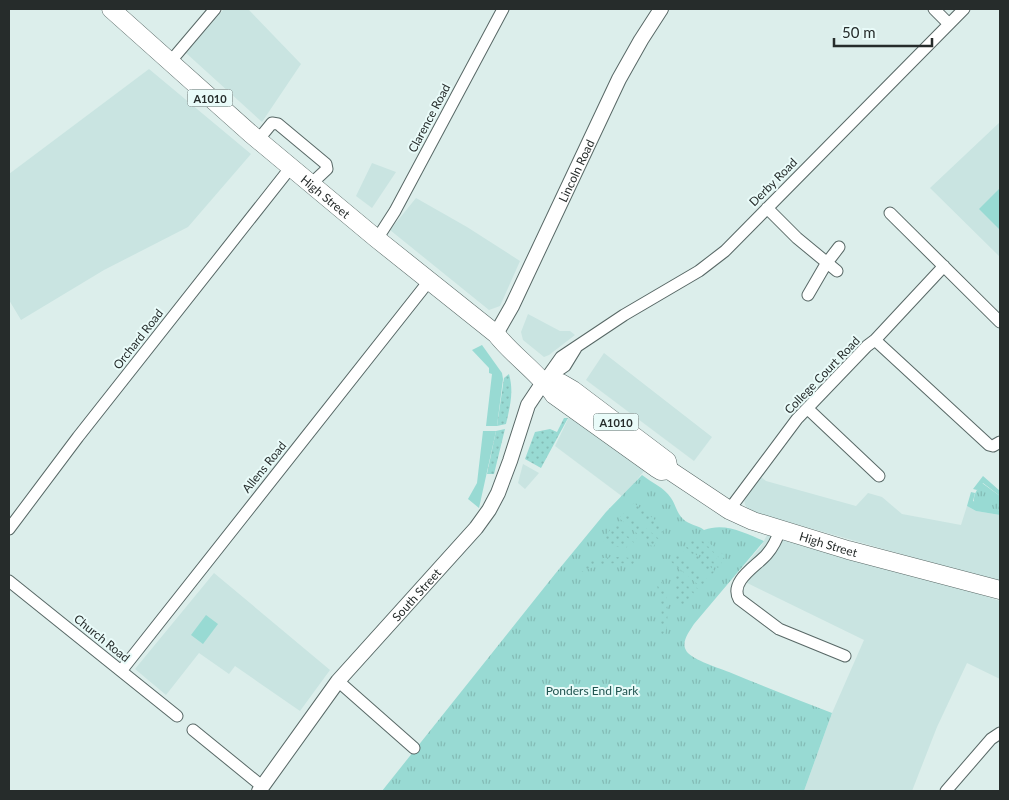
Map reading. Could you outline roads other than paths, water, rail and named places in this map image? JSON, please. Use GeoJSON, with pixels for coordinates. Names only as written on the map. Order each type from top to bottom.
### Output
{"type":"FeatureCollection","features":[{"type":"Feature","properties":{"kind":"main road","name":"High Street"},"geometry":{"type":"LineString","coordinates":[[111,9],[258,140],[377,239],[496,334],[504,344],[544,381],[554,395],[656,468],[661,471],[669,470],[729,510],[745,518],[870,557],[1000,590]]}},
{"type":"Feature","properties":{"kind":"street"},"geometry":{"type":"LineString","coordinates":[[170,62],[215,9]]}},
{"type":"Feature","properties":{"kind":"street","name":"Clarence Road"},"geometry":{"type":"LineString","coordinates":[[377,239],[395,211],[503,9]]}},
{"type":"Feature","properties":{"kind":"street","name":"Lincoln Road"},"geometry":{"type":"LineString","coordinates":[[496,334],[507,317],[619,79],[661,9]]}},
{"type":"Feature","properties":{"kind":"street"},"geometry":{"type":"LineString","coordinates":[[934,9],[949,24]]}},
{"type":"Feature","properties":{"kind":"street","name":"Derby Road"},"geometry":{"type":"LineString","coordinates":[[544,381],[556,361],[624,315],[699,271],[725,251],[964,9]]}},
{"type":"Feature","properties":{"kind":"street"},"geometry":{"type":"LineString","coordinates":[[258,140],[272,123],[278,124],[326,164],[327,169],[311,184]]}},
{"type":"Feature","properties":{"kind":"street","name":"Orchard Road"},"geometry":{"type":"LineString","coordinates":[[9,529],[78,437],[291,167]]}},
{"type":"Feature","properties":{"kind":"street"},"geometry":{"type":"LineString","coordinates":[[767,208],[797,238],[836,271]]}},
{"type":"Feature","properties":{"kind":"street"},"geometry":{"type":"LineString","coordinates":[[890,213],[1000,322]]}},
{"type":"Feature","properties":{"kind":"street"},"geometry":{"type":"LineString","coordinates":[[808,295],[826,264],[839,247]]}},
{"type":"Feature","properties":{"kind":"street","name":"College Court Road"},"geometry":{"type":"LineString","coordinates":[[729,510],[797,419],[867,346],[876,340],[944,266]]}},
{"type":"Feature","properties":{"kind":"street","name":"Allens Road"},"geometry":{"type":"LineString","coordinates":[[121,670],[429,281]]}},
{"type":"Feature","properties":{"kind":"street"},"geometry":{"type":"LineString","coordinates":[[876,340],[989,445],[993,446],[1000,442]]}},
{"type":"Feature","properties":{"kind":"street","name":"South Street"},"geometry":{"type":"LineString","coordinates":[[261,789],[338,681],[476,528],[489,510],[498,493],[510,461],[528,405],[544,381]]}},
{"type":"Feature","properties":{"kind":"street"},"geometry":{"type":"LineString","coordinates":[[808,409],[879,476]]}},
{"type":"Feature","properties":{"kind":"street"},"geometry":{"type":"LineString","coordinates":[[780,530],[770,550],[738,584],[736,595],[780,629],[845,656]]}},
{"type":"Feature","properties":{"kind":"street","name":"Church Road"},"geometry":{"type":"LineString","coordinates":[[9,581],[177,716]]}},
{"type":"Feature","properties":{"kind":"street"},"geometry":{"type":"LineString","coordinates":[[338,681],[414,748]]}},
{"type":"Feature","properties":{"kind":"street"},"geometry":{"type":"LineString","coordinates":[[193,730],[261,789]]}},
{"type":"Feature","properties":{"kind":"street"},"geometry":{"type":"LineString","coordinates":[[946,791],[991,739],[1000,733]]}},
{"type":"Feature","properties":{"kind":"park label","name":"Ponders End Park"},"geometry":{"type":"Point","coordinates":[592,690]}}]}
